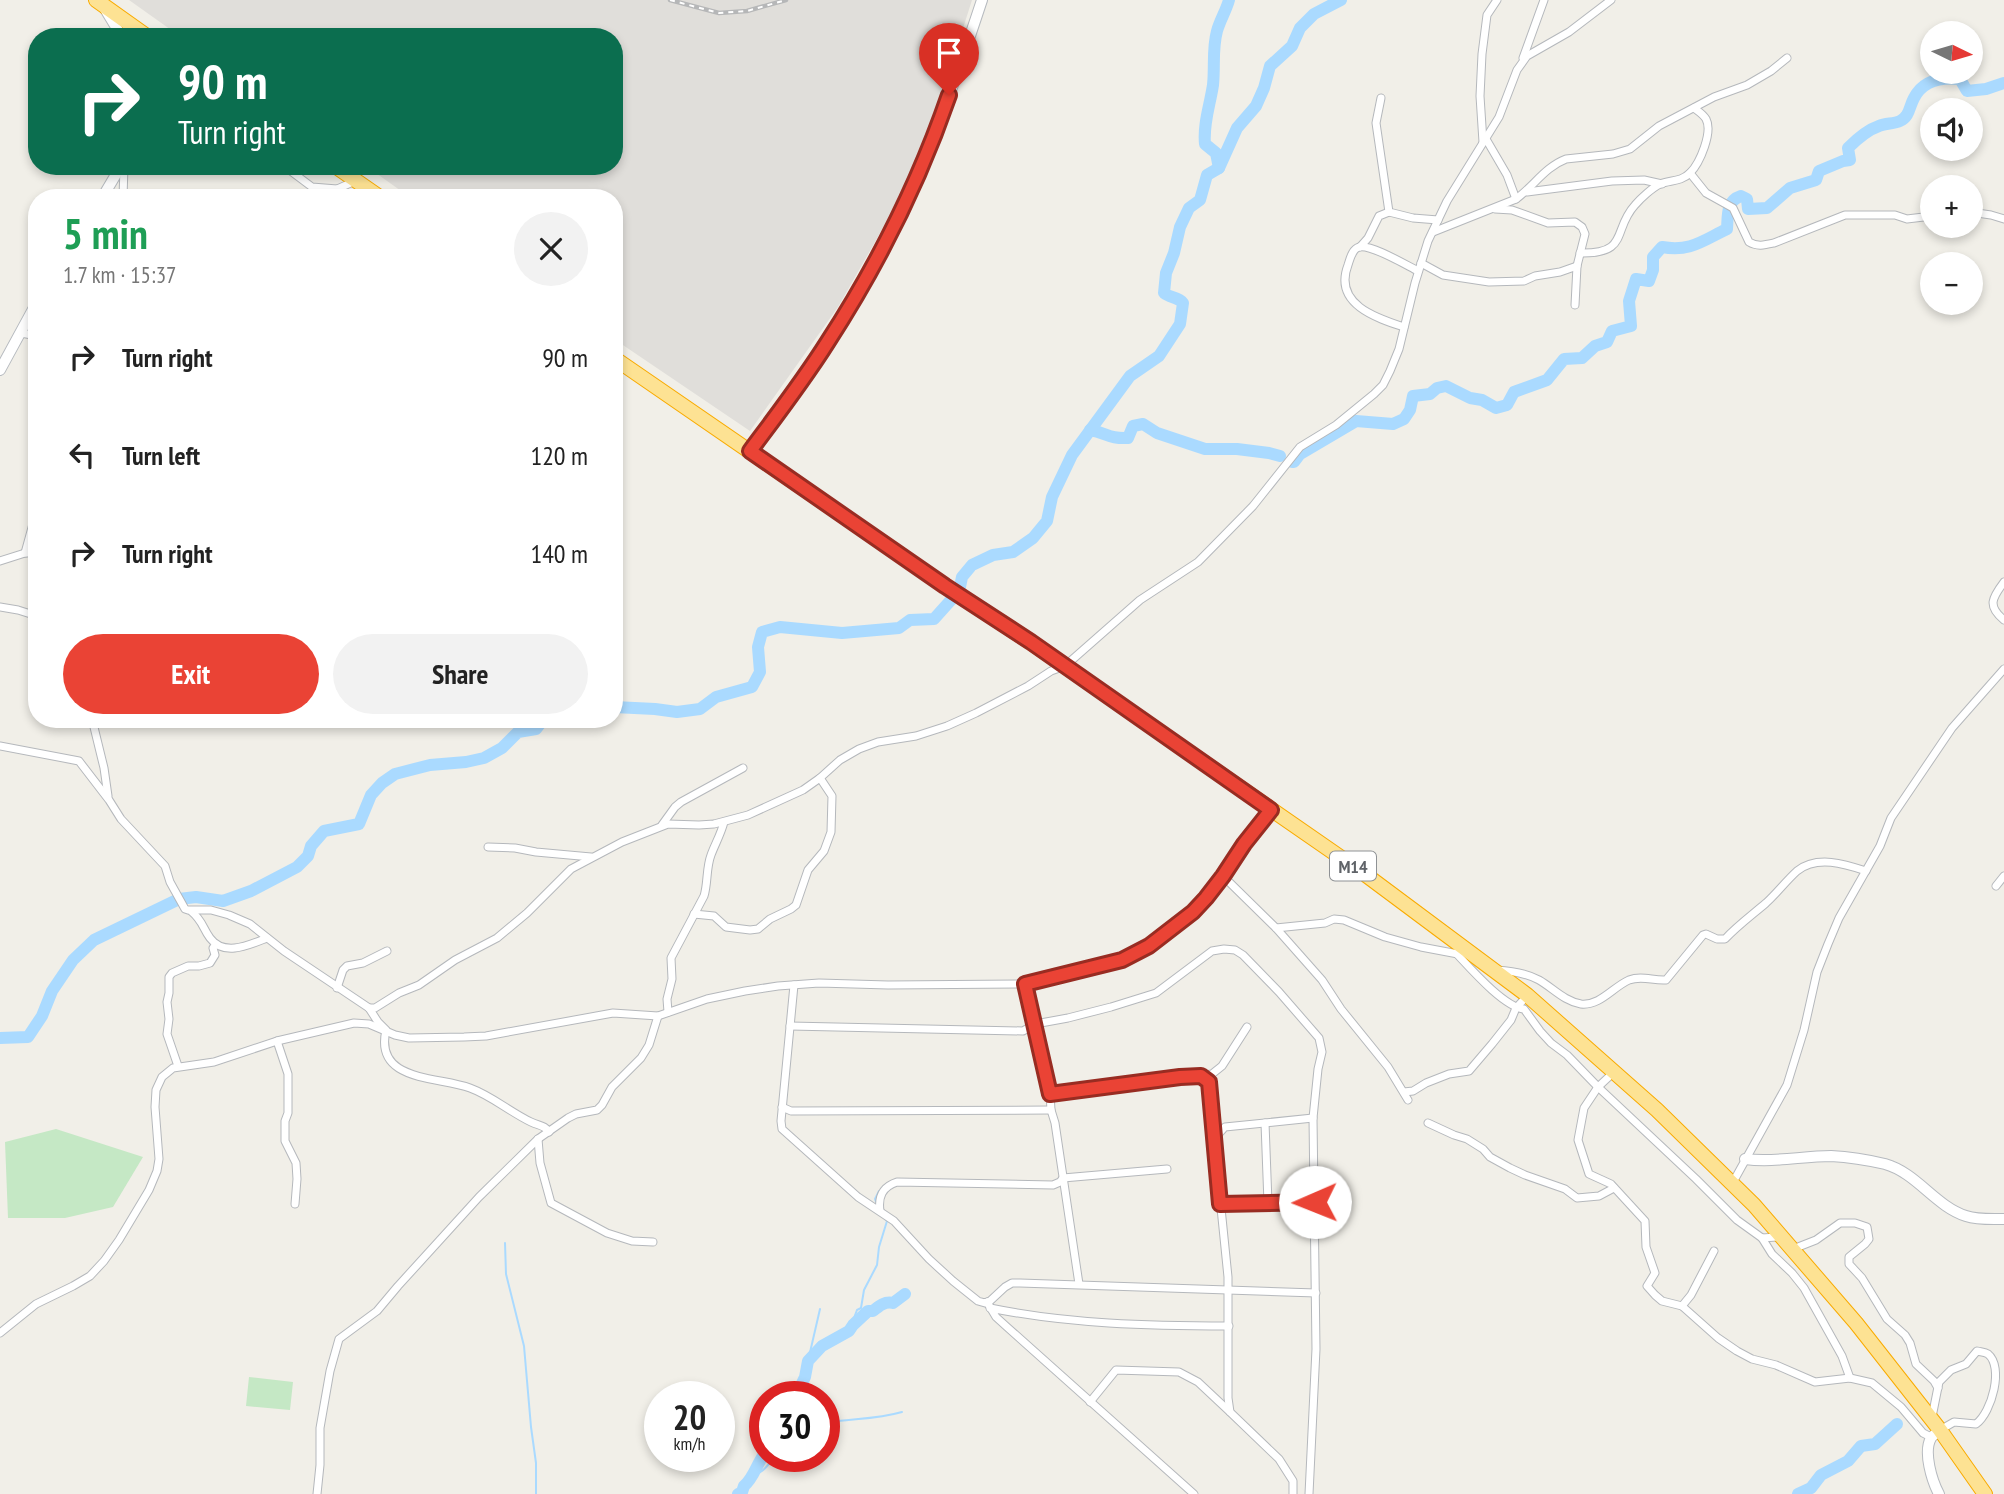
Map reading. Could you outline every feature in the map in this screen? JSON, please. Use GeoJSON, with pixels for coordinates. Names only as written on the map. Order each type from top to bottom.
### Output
{"type":"FeatureCollection","features":[{"type":"Feature","properties":{"kind":"highway"},"geometry":{"type":"LineString","coordinates":[[100,3],[135,28]]}},
{"type":"Feature","properties":{"kind":"highway"},"geometry":{"type":"LineString","coordinates":[[348,175],[368,189]]}},
{"type":"Feature","properties":{"kind":"highway","name":"M14"},"geometry":{"type":"LineString","coordinates":[[623,365],[1065,666],[1375,882],[1527,995],[1615,1071],[1683,1135],[1793,1249],[1856,1322],[1985,1494]]}},
{"type":"Feature","properties":{"kind":"street"},"geometry":{"type":"LineString","coordinates":[[750,451],[827,343],[886,243],[943,112],[982,0]]}},
{"type":"Feature","properties":{"kind":"street"},"geometry":{"type":"LineString","coordinates":[[1497,0],[1487,15],[1482,54],[1480,96],[1484,141],[1507,175],[1516,199]]}},
{"type":"Feature","properties":{"kind":"street"},"geometry":{"type":"LineString","coordinates":[[369,1009],[419,985],[446,965],[497,938],[527,913],[571,869],[592,857],[668,824],[699,825],[724,822],[747,815],[793,795],[820,778],[839,760],[859,749],[947,726],[1028,686],[1051,671],[1065,666],[1140,600],[1198,562],[1253,506],[1300,447],[1336,425],[1383,385],[1390,371],[1419,267],[1432,232],[1503,107],[1544,0]]}},
{"type":"Feature","properties":{"kind":"street"},"geometry":{"type":"LineString","coordinates":[[1521,62],[1569,32],[1611,0]]}},
{"type":"Feature","properties":{"kind":"street"},"geometry":{"type":"LineString","coordinates":[[100,3],[116,28]]}},
{"type":"Feature","properties":{"kind":"street"},"geometry":{"type":"LineString","coordinates":[[1432,232],[1516,199],[1558,162],[1621,153],[1630,149],[1659,126],[1728,91],[1747,85],[1787,58]]}},
{"type":"Feature","properties":{"kind":"street"},"geometry":{"type":"LineString","coordinates":[[1381,98],[1376,123],[1389,212]]}},
{"type":"Feature","properties":{"kind":"street"},"geometry":{"type":"LineString","coordinates":[[1526,192],[1612,181],[1672,183],[1690,173],[1702,152],[1709,128],[1707,120],[1694,108]]}},
{"type":"Feature","properties":{"kind":"street"},"geometry":{"type":"LineString","coordinates":[[1690,173],[1706,193],[1732,208],[1749,242],[1754,245],[1774,243],[1845,215],[1920,217]]}},
{"type":"Feature","properties":{"kind":"street"},"geometry":{"type":"LineString","coordinates":[[296,175],[312,187],[337,189],[356,181]]}},
{"type":"Feature","properties":{"kind":"street"},"geometry":{"type":"LineString","coordinates":[[1580,253],[1606,251],[1622,232],[1634,205],[1662,184]]}},
{"type":"Feature","properties":{"kind":"street"},"geometry":{"type":"LineString","coordinates":[[1492,209],[1512,210],[1548,223],[1575,222],[1582,227],[1585,234],[1577,266],[1575,305]]}},
{"type":"Feature","properties":{"kind":"street"},"geometry":{"type":"LineString","coordinates":[[1404,327],[1360,308],[1352,300],[1344,275],[1350,257],[1368,238],[1379,216],[1389,212],[1438,220]]}},
{"type":"Feature","properties":{"kind":"street"},"geometry":{"type":"LineString","coordinates":[[1983,214],[2004,219]]}},
{"type":"Feature","properties":{"kind":"street"},"geometry":{"type":"LineString","coordinates":[[1360,247],[1443,275],[1489,282],[1524,281],[1577,266]]}},
{"type":"Feature","properties":{"kind":"street"},"geometry":{"type":"LineString","coordinates":[[0,370],[28,319]]}},
{"type":"Feature","properties":{"kind":"street"},"geometry":{"type":"LineString","coordinates":[[21,333],[28,334]]}},
{"type":"Feature","properties":{"kind":"street"},"geometry":{"type":"LineString","coordinates":[[0,561],[25,553],[28,540]]}},
{"type":"Feature","properties":{"kind":"street"},"geometry":{"type":"LineString","coordinates":[[2004,582],[1997,591],[1993,605],[1994,611],[2004,620]]}},
{"type":"Feature","properties":{"kind":"street"},"geometry":{"type":"LineString","coordinates":[[0,607],[28,613]]}},
{"type":"Feature","properties":{"kind":"street"},"geometry":{"type":"LineString","coordinates":[[1732,1184],[1787,1085],[1804,1030],[1817,972],[1833,930],[1898,805],[1944,738],[2000,680],[2004,669]]}},
{"type":"Feature","properties":{"kind":"street"},"geometry":{"type":"LineString","coordinates":[[94,728],[109,800]]}},
{"type":"Feature","properties":{"kind":"street"},"geometry":{"type":"LineString","coordinates":[[0,746],[79,761],[121,820],[165,866],[185,909],[202,920],[205,930],[216,944],[229,949],[267,938]]}},
{"type":"Feature","properties":{"kind":"street"},"geometry":{"type":"LineString","coordinates":[[661,826],[681,802],[743,768]]}},
{"type":"Feature","properties":{"kind":"street"},"geometry":{"type":"LineString","coordinates":[[694,914],[714,916],[726,926],[750,930],[758,929],[796,905],[808,870],[824,851],[831,832],[832,796],[820,778]]}},
{"type":"Feature","properties":{"kind":"street"},"geometry":{"type":"LineString","coordinates":[[0,1333],[36,1304],[90,1276],[111,1252],[154,1180],[159,1159],[156,1090],[162,1077],[173,1068],[214,1062],[277,1041],[354,1023],[369,1024],[409,1038],[486,1036],[613,1013],[658,1016],[707,999],[745,990],[794,985],[1025,984],[1122,960],[1149,946],[1193,912],[1271,810]]}},
{"type":"Feature","properties":{"kind":"street"},"geometry":{"type":"LineString","coordinates":[[668,1012],[667,999],[672,979],[671,958],[704,896],[710,856],[724,822]]}},
{"type":"Feature","properties":{"kind":"street"},"geometry":{"type":"LineString","coordinates":[[488,847],[592,857]]}},
{"type":"Feature","properties":{"kind":"street"},"geometry":{"type":"LineString","coordinates":[[1493,970],[1525,974],[1571,1001],[1580,1004],[1593,1003],[1636,978],[1666,980],[1703,935],[1725,939],[1804,867],[1838,862],[1866,871]]}},
{"type":"Feature","properties":{"kind":"street"},"geometry":{"type":"LineString","coordinates":[[1223,876],[1276,928],[1322,980],[1341,1009],[1388,1067],[1408,1100]]}},
{"type":"Feature","properties":{"kind":"street"},"geometry":{"type":"LineString","coordinates":[[1996,886],[2004,876]]}},
{"type":"Feature","properties":{"kind":"street"},"geometry":{"type":"LineString","coordinates":[[191,911],[211,910],[250,924],[369,1009],[386,1030]]}},
{"type":"Feature","properties":{"kind":"street"},"geometry":{"type":"LineString","coordinates":[[1276,928],[1325,923],[1334,919],[1349,921],[1376,934],[1479,960]]}},
{"type":"Feature","properties":{"kind":"street"},"geometry":{"type":"LineString","coordinates":[[178,1066],[167,1034],[169,976],[188,966],[210,963],[215,955],[216,944]]}},
{"type":"Feature","properties":{"kind":"street"},"geometry":{"type":"LineString","coordinates":[[790,1026],[1023,1031],[1034,1024],[1138,1000],[1167,986],[1212,951],[1235,950],[1243,955],[1319,1038],[1322,1052],[1313,1118],[1316,1349],[1309,1494]]}},
{"type":"Feature","properties":{"kind":"street"},"geometry":{"type":"LineString","coordinates":[[337,988],[346,966],[363,963],[387,951]]}},
{"type":"Feature","properties":{"kind":"street"},"geometry":{"type":"LineString","coordinates":[[1456,953],[1485,983],[1516,1008],[1524,1009],[1551,1043],[1567,1055],[1737,1220],[1762,1238],[1772,1254],[1804,1288],[1842,1356],[1850,1378]]}},
{"type":"Feature","properties":{"kind":"street"},"geometry":{"type":"LineString","coordinates":[[1025,984],[1050,1094],[1079,1283]]}},
{"type":"Feature","properties":{"kind":"street"},"geometry":{"type":"LineString","coordinates":[[794,985],[780,1121],[782,1129],[858,1197],[894,1221],[929,1259],[978,1301],[1054,1318],[1180,1326],[1229,1326]]}},
{"type":"Feature","properties":{"kind":"street"},"geometry":{"type":"LineString","coordinates":[[1404,1092],[1413,1091],[1449,1074],[1469,1071],[1511,1020],[1516,1008],[1527,995]]}},
{"type":"Feature","properties":{"kind":"street"},"geometry":{"type":"LineString","coordinates":[[317,1494],[320,1428],[330,1371],[339,1339],[377,1311],[479,1197],[538,1139],[576,1114],[597,1110],[602,1105],[612,1087],[641,1058],[649,1045],[658,1016]]}},
{"type":"Feature","properties":{"kind":"street"},"geometry":{"type":"LineString","coordinates":[[1211,1091],[1220,1068],[1247,1027]]}},
{"type":"Feature","properties":{"kind":"street"},"geometry":{"type":"LineString","coordinates":[[386,1030],[383,1043],[394,1066],[418,1076],[471,1088],[529,1121],[545,1127],[549,1132]]}},
{"type":"Feature","properties":{"kind":"street"},"geometry":{"type":"LineString","coordinates":[[277,1041],[288,1074],[285,1141],[296,1163],[295,1205]]}},
{"type":"Feature","properties":{"kind":"street"},"geometry":{"type":"LineString","coordinates":[[1050,1094],[1201,1076],[1212,1074],[1220,1068]]}},
{"type":"Feature","properties":{"kind":"street"},"geometry":{"type":"LineString","coordinates":[[1615,1071],[1598,1087],[1584,1108],[1578,1140],[1589,1174],[1611,1184],[1644,1221],[1646,1247],[1655,1273],[1647,1286],[1662,1301],[1682,1306],[1718,1338],[1752,1359],[1815,1382],[1850,1378],[1866,1381],[1901,1407],[1923,1433],[1934,1429],[1954,1422],[1971,1424],[1982,1419],[1994,1398],[1998,1371],[1995,1363],[1988,1354],[1977,1351],[1966,1364],[1951,1370],[1939,1382],[1934,1429],[1929,1447],[1931,1474],[1939,1494]]}},
{"type":"Feature","properties":{"kind":"street"},"geometry":{"type":"LineString","coordinates":[[1201,1076],[1209,1082],[1211,1091],[1213,1139],[1229,1290],[1230,1412]]}},
{"type":"Feature","properties":{"kind":"street"},"geometry":{"type":"LineString","coordinates":[[782,1107],[791,1111],[1051,1110]]}},
{"type":"Feature","properties":{"kind":"street"},"geometry":{"type":"LineString","coordinates":[[1212,1112],[1215,1121],[1225,1127],[1313,1118]]}},
{"type":"Feature","properties":{"kind":"street"},"geometry":{"type":"LineString","coordinates":[[1265,1123],[1268,1203]]}},
{"type":"Feature","properties":{"kind":"street"},"geometry":{"type":"LineString","coordinates":[[1428,1123],[1454,1136],[1467,1139],[1510,1168],[1565,1189],[1577,1198],[1599,1196],[1614,1188]]}},
{"type":"Feature","properties":{"kind":"street"},"geometry":{"type":"LineString","coordinates":[[1213,1139],[1225,1127]]}},
{"type":"Feature","properties":{"kind":"street"},"geometry":{"type":"LineString","coordinates":[[538,1139],[540,1163],[551,1203],[607,1233],[632,1241],[653,1242]]}},
{"type":"Feature","properties":{"kind":"street"},"geometry":{"type":"LineString","coordinates":[[1745,1159],[1773,1161],[1831,1156],[1884,1164],[1903,1172],[1958,1213],[1973,1218],[2004,1219]]}},
{"type":"Feature","properties":{"kind":"street"},"geometry":{"type":"LineString","coordinates":[[880,1211],[878,1200],[883,1192],[897,1182],[1053,1185],[1063,1178],[1167,1169]]}},
{"type":"Feature","properties":{"kind":"street"},"geometry":{"type":"LineString","coordinates":[[1220,1204],[1315,1202]]}},
{"type":"Feature","properties":{"kind":"street"},"geometry":{"type":"LineString","coordinates":[[1793,1249],[1816,1240],[1840,1223],[1855,1223],[1867,1227],[1869,1239],[1849,1256],[1849,1264],[1869,1288],[1887,1319],[1905,1335],[1910,1342],[1916,1364],[1938,1388]]}},
{"type":"Feature","properties":{"kind":"street"},"geometry":{"type":"LineString","coordinates":[[1762,1238],[1777,1237],[1779,1234]]}},
{"type":"Feature","properties":{"kind":"street"},"geometry":{"type":"LineString","coordinates":[[1682,1306],[1691,1295],[1714,1251]]}},
{"type":"Feature","properties":{"kind":"street"},"geometry":{"type":"LineString","coordinates":[[988,1305],[1012,1283],[1079,1283],[1316,1293]]}},
{"type":"Feature","properties":{"kind":"street"},"geometry":{"type":"LineString","coordinates":[[988,1305],[1007,1327],[1194,1494]]}},
{"type":"Feature","properties":{"kind":"street"},"geometry":{"type":"LineString","coordinates":[[1090,1402],[1116,1370],[1179,1372],[1198,1382],[1279,1459],[1293,1481],[1293,1494]]}},
{"type":"Feature","properties":{"kind":"shaded area"},"geometry":{"type":"Polygon","coordinates":[[[129,0],[972,0],[938,107],[896,205],[838,307],[750,431],[623,345],[623,189],[398,189],[379,175],[623,175],[623,28],[168,28],[129,0]]]}},
{"type":"Feature","properties":{"kind":"green space"},"geometry":{"type":"Polygon","coordinates":[[[56,1129],[143,1157],[113,1207],[65,1218],[8,1218],[5,1142],[56,1129]]]}},
{"type":"Feature","properties":{"kind":"green space"},"geometry":{"type":"Polygon","coordinates":[[[249,1377],[293,1382],[290,1410],[246,1406],[249,1377]]]}},
{"type":"Feature","properties":{"kind":"waterway"},"geometry":{"type":"LineString","coordinates":[[1219,168],[1216,153],[1205,144],[1205,129],[1213,85],[1215,38],[1229,0]]}},
{"type":"Feature","properties":{"kind":"waterway"},"geometry":{"type":"LineString","coordinates":[[960,587],[962,577],[972,565],[993,555],[1013,552],[1033,538],[1047,521],[1052,497],[1072,455],[1130,376],[1159,356],[1180,324],[1183,303],[1164,293],[1166,273],[1180,227],[1189,208],[1200,200],[1207,175],[1219,168],[1237,128],[1256,106],[1270,66],[1292,46],[1300,28],[1314,14],[1341,0]]}},
{"type":"Feature","properties":{"kind":"waterway"},"geometry":{"type":"LineString","coordinates":[[1292,462],[1300,454],[1356,421],[1393,424],[1404,419],[1410,410],[1413,396],[1430,394],[1437,388],[1446,386],[1496,408],[1507,405],[1514,392],[1547,380],[1564,359],[1582,358],[1595,346],[1607,342],[1612,331],[1631,326],[1629,301],[1636,279],[1649,281],[1653,270],[1653,257],[1662,247],[1688,247],[1727,229],[1729,209],[1736,198],[1741,196],[1747,199],[1748,209],[1767,208],[1790,188],[1816,180],[1819,171],[1850,160],[1848,148],[1851,145],[1875,128],[1903,119],[1922,87],[1934,81],[1960,79],[1967,91],[2004,83]]}},
{"type":"Feature","properties":{"kind":"waterway"},"geometry":{"type":"LineString","coordinates":[[1090,430],[1112,437],[1128,438],[1133,426],[1143,424],[1157,433],[1205,449],[1237,449],[1280,456]]}},
{"type":"Feature","properties":{"kind":"waterway"},"geometry":{"type":"LineString","coordinates":[[623,707],[677,712],[700,709],[716,697],[752,687],[760,672],[758,647],[762,632],[780,627],[842,633],[899,628],[910,620],[934,619],[951,600]]}},
{"type":"Feature","properties":{"kind":"waterway"},"geometry":{"type":"LineString","coordinates":[[0,1038],[28,1037],[42,1016],[52,991],[73,960],[94,940],[179,899],[196,897],[223,901],[251,891],[297,867],[308,856],[311,846],[324,831],[359,824],[371,795],[395,774],[430,765],[484,758],[502,748],[518,732],[537,728]]}},
{"type":"Feature","properties":{"kind":"waterway"},"geometry":{"type":"LineString","coordinates":[[876,1202],[879,1191]]}},
{"type":"Feature","properties":{"kind":"waterway"},"geometry":{"type":"LineString","coordinates":[[849,1331],[857,1310],[861,1308],[864,1290],[877,1265],[887,1221],[885,1219]]}},
{"type":"Feature","properties":{"kind":"waterway"},"geometry":{"type":"LineString","coordinates":[[505,1243],[506,1274],[524,1346],[536,1463],[536,1494]]}},
{"type":"Feature","properties":{"kind":"waterway"},"geometry":{"type":"LineString","coordinates":[[803,1381],[808,1361],[822,1346],[849,1331],[868,1311],[873,1311],[885,1303],[893,1303],[905,1294]]}},
{"type":"Feature","properties":{"kind":"waterway"},"geometry":{"type":"LineString","coordinates":[[808,1361],[820,1309]]}},
{"type":"Feature","properties":{"kind":"waterway"},"geometry":{"type":"LineString","coordinates":[[840,1421],[902,1412]]}},
{"type":"Feature","properties":{"kind":"waterway"},"geometry":{"type":"LineString","coordinates":[[1798,1494],[1811,1488],[1821,1475],[1848,1461],[1861,1446],[1875,1444],[1897,1424]]}},
{"type":"Feature","properties":{"kind":"waterway"},"geometry":{"type":"LineString","coordinates":[[738,1494],[754,1472]]}},
{"type":"Feature","properties":{"kind":"waterway"},"geometry":{"type":"LineString","coordinates":[[753,1474],[760,1472]]}},
{"type":"Feature","properties":{"kind":"railway"},"geometry":{"type":"LineString","coordinates":[[670,0],[719,13],[747,11],[786,0]]}},
{"type":"Feature","properties":{"kind":"route"},"geometry":{"type":"LineString","coordinates":[[949,95],[922,165],[886,243],[827,343],[750,451],[1031,642],[1271,810],[1206,898],[1193,912],[1149,946],[1122,960],[1025,984],[1050,1094],[1180,1077],[1207,1078],[1211,1091],[1220,1204],[1315,1202]]}}]}
